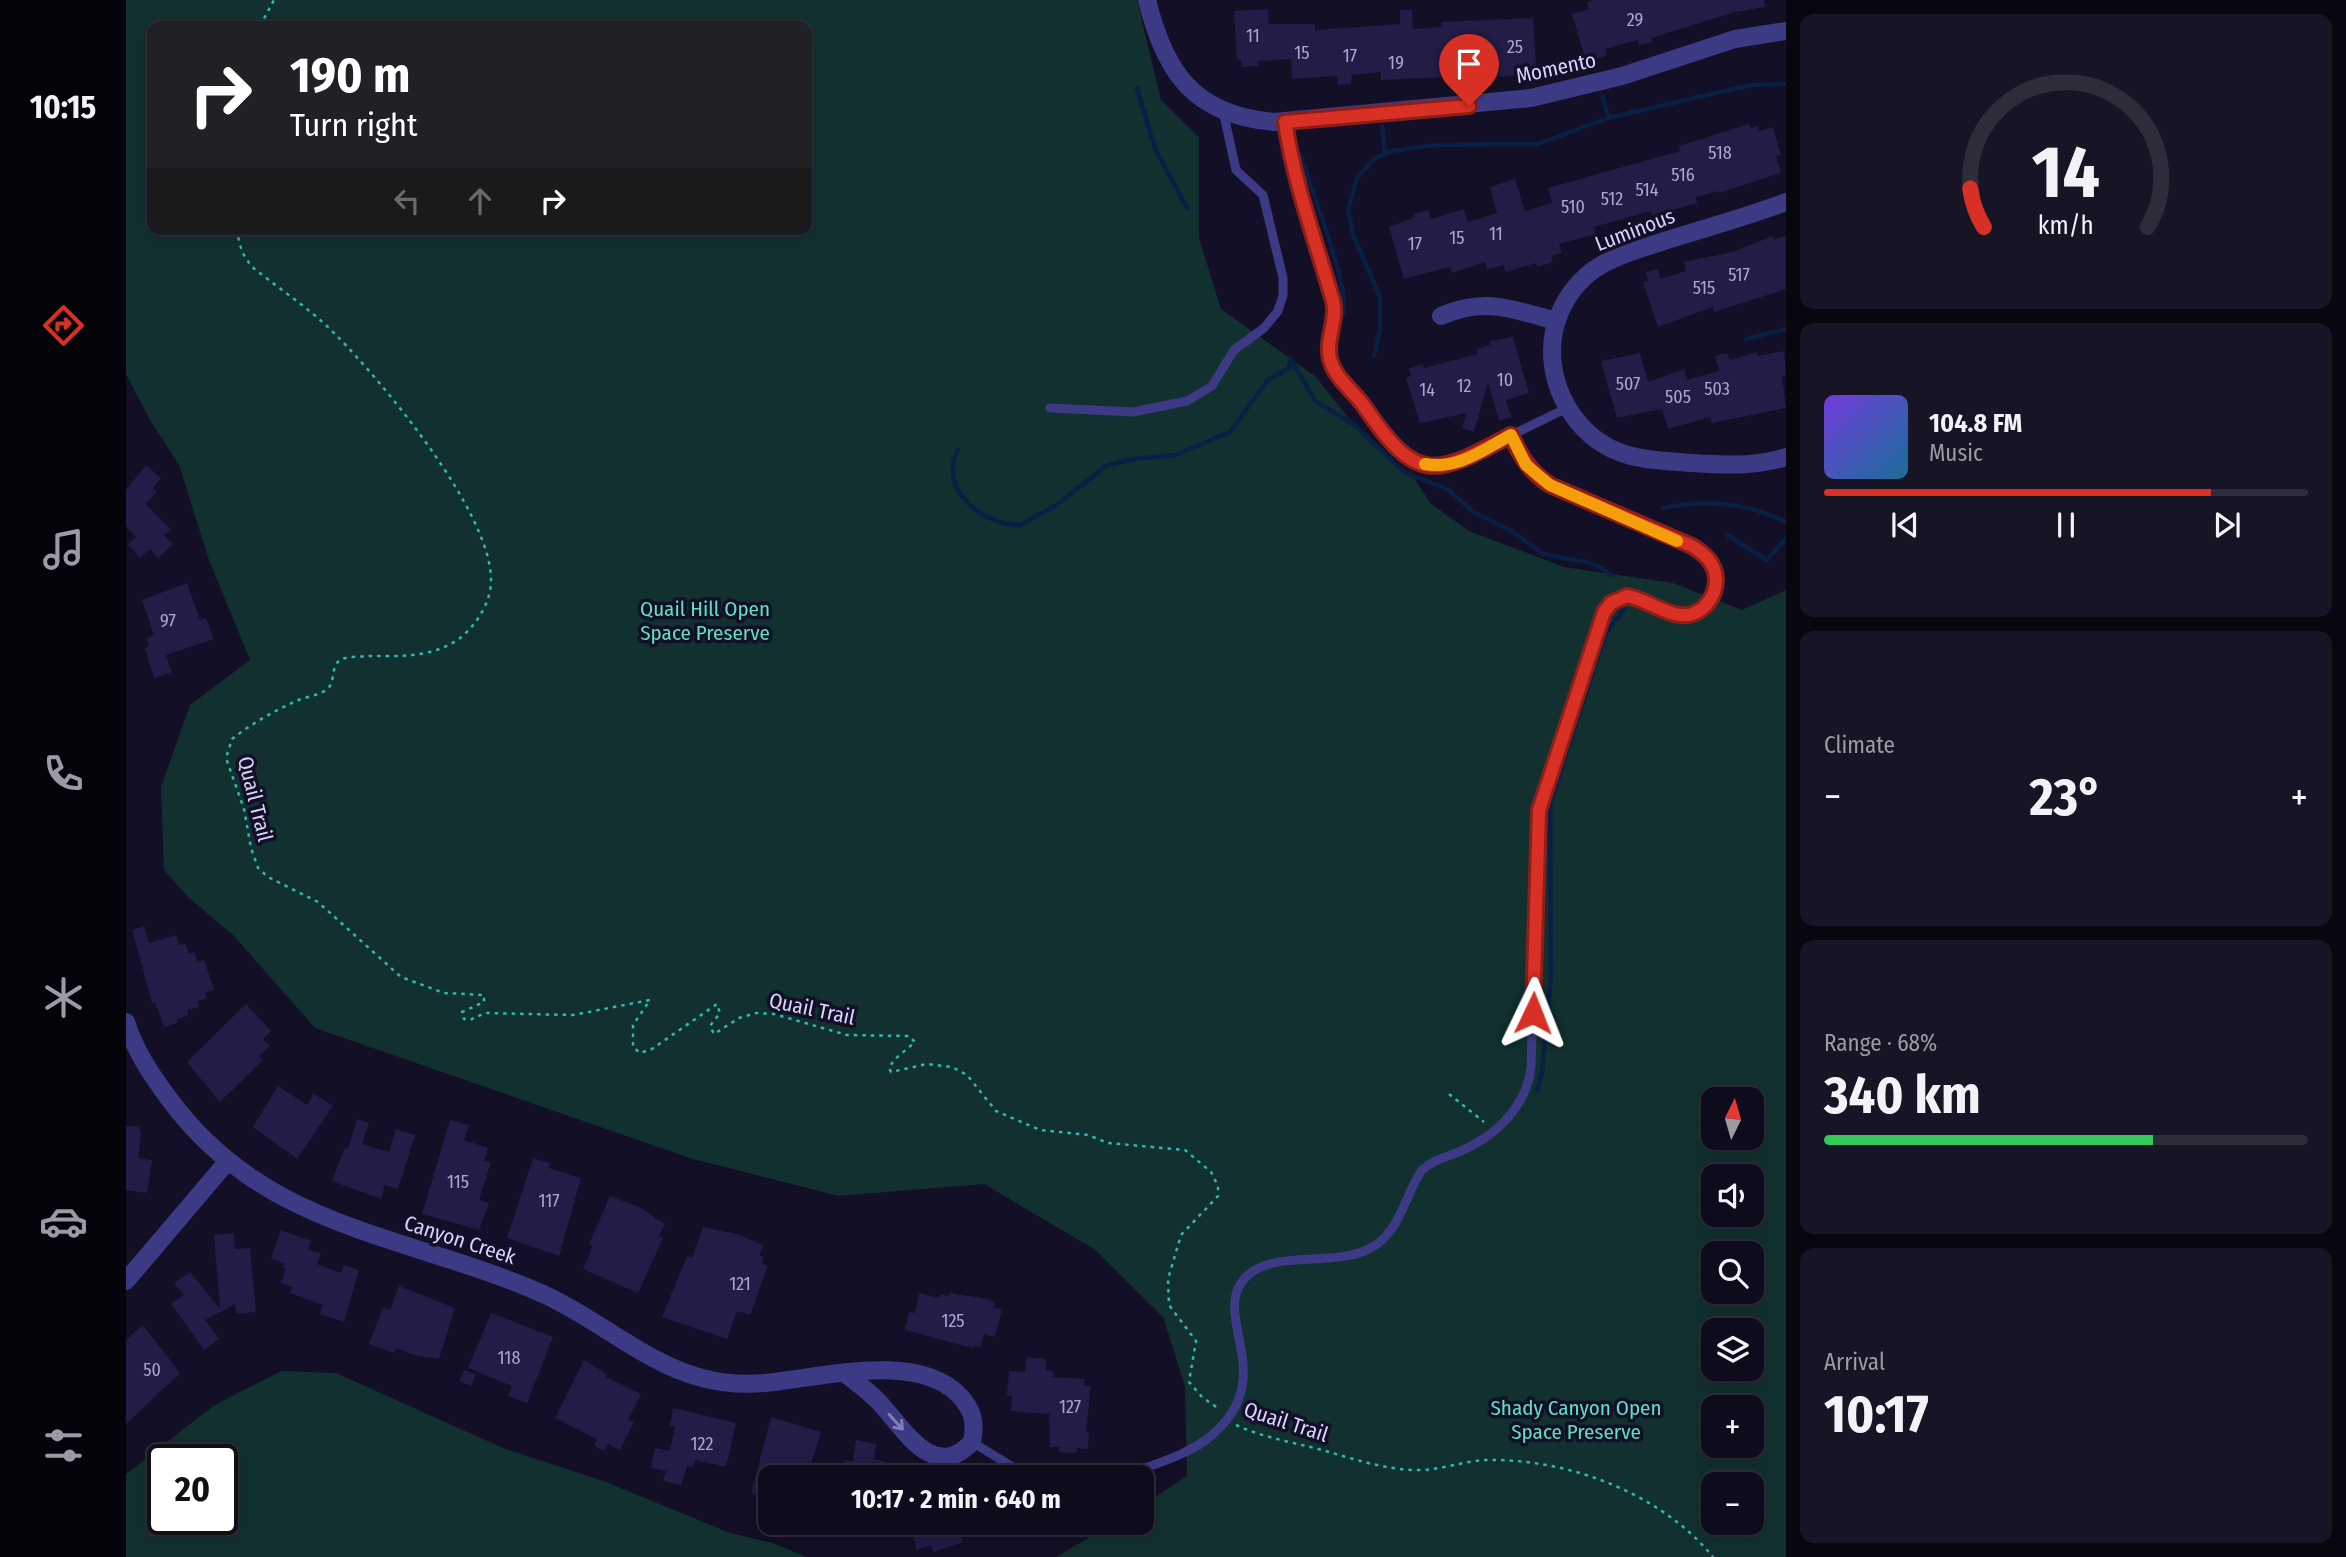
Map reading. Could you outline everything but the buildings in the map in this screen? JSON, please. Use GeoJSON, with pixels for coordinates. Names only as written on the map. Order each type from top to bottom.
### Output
{"type":"FeatureCollection","features":[{"type":"Feature","properties":{"kind":"street"},"geometry":{"type":"LineString","coordinates":[[1147,0],[1158,41],[1168,63],[1185,84],[1216,107]]}},
{"type":"Feature","properties":{"kind":"street","name":"Momento"},"geometry":{"type":"LineString","coordinates":[[1216,107],[1251,120],[1285,122],[1531,98],[1622,76],[1734,39],[1786,31]]}},
{"type":"Feature","properties":{"kind":"street","name":"Luminous"},"geometry":{"type":"LineString","coordinates":[[1786,202],[1602,264],[1577,285],[1556,321],[1553,366],[1567,408],[1580,426],[1615,451],[1639,458],[1747,465],[1786,457]]}},
{"type":"Feature","properties":{"kind":"street"},"geometry":{"type":"LineString","coordinates":[[1441,316],[1465,306],[1488,304],[1556,321]]}},
{"type":"Feature","properties":{"kind":"street","name":"Canyon Creek"},"geometry":{"type":"LineString","coordinates":[[126,1022],[150,1072],[184,1119],[227,1162],[278,1196],[331,1220],[515,1282],[558,1300],[656,1357],[701,1377],[734,1385],[903,1370],[928,1375],[950,1386],[971,1410],[974,1419],[972,1442]]}},
{"type":"Feature","properties":{"kind":"street"},"geometry":{"type":"LineString","coordinates":[[126,1281],[227,1162]]}},
{"type":"Feature","properties":{"kind":"street"},"geometry":{"type":"LineString","coordinates":[[847,1374],[876,1400],[919,1448],[930,1455],[957,1455],[972,1442]]}},
{"type":"Feature","properties":{"kind":"lane"},"geometry":{"type":"LineString","coordinates":[[1049,408],[1133,412],[1187,401],[1212,386],[1234,350],[1264,328],[1278,311],[1283,295],[1283,278],[1263,195],[1236,170],[1216,107]]}},
{"type":"Feature","properties":{"kind":"lane"},"geometry":{"type":"LineString","coordinates":[[1285,122],[1289,153],[1334,307],[1330,358],[1344,383],[1390,443],[1420,463],[1436,466],[1462,462],[1567,408]]}},
{"type":"Feature","properties":{"kind":"lane"},"geometry":{"type":"LineString","coordinates":[[1149,1465],[1203,1442],[1228,1418],[1241,1393],[1245,1371],[1242,1344],[1233,1308],[1242,1281],[1262,1266],[1353,1255],[1373,1247],[1390,1230],[1422,1170],[1430,1163],[1469,1147],[1504,1121],[1520,1104],[1527,1089],[1531,1067],[1539,810],[1604,612],[1611,603],[1627,596],[1667,613],[1686,615],[1704,608],[1714,593],[1714,569],[1701,551],[1550,485],[1526,465],[1511,435]]}},
{"type":"Feature","properties":{"kind":"lane"},"geometry":{"type":"LineString","coordinates":[[972,1442],[1009,1465]]}},
{"type":"Feature","properties":{"kind":"path"},"geometry":{"type":"LineString","coordinates":[[263,21],[274,0]]}},
{"type":"Feature","properties":{"kind":"path","name":"Quail Trail"},"geometry":{"type":"LineString","coordinates":[[238,235],[242,252],[251,266],[336,335],[412,422],[463,499],[490,570],[488,598],[478,617],[462,636],[434,652],[341,660],[327,690],[295,701],[232,739],[226,753],[258,869],[268,877],[318,902],[384,964],[416,985],[444,993],[484,995],[485,1001],[462,1012],[462,1018],[467,1020],[487,1013],[573,1015],[650,1000],[632,1030],[633,1046],[640,1053],[652,1049],[717,1004],[720,1013],[710,1030],[714,1034],[734,1020],[756,1013],[774,1014],[847,1034],[909,1036],[915,1042],[894,1059],[889,1068],[891,1072],[927,1064],[952,1067],[967,1075],[996,1111],[1040,1130],[1088,1135],[1108,1143],[1172,1147],[1190,1153],[1211,1172],[1219,1192],[1213,1205],[1178,1240],[1167,1294],[1171,1309],[1196,1341],[1189,1382],[1228,1418],[1261,1435],[1358,1462],[1422,1470],[1462,1461],[1520,1460],[1579,1474],[1626,1490],[1662,1509],[1713,1557]]}},
{"type":"Feature","properties":{"kind":"path"},"geometry":{"type":"LineString","coordinates":[[1449,1094],[1484,1122]]}},
{"type":"Feature","properties":{"kind":"green space"},"geometry":{"type":"Polygon","coordinates":[[[126,0],[1137,0],[1161,100],[1199,137],[1199,238],[1221,309],[1316,377],[1363,436],[1413,476],[1430,503],[1469,531],[1564,567],[1673,583],[1742,610],[1786,590],[1786,1557],[1056,1557],[1094,1535],[1154,1535],[1154,1498],[1187,1476],[1185,1386],[1163,1317],[1094,1249],[984,1184],[839,1196],[693,1159],[315,1028],[233,935],[189,898],[164,870],[161,787],[190,705],[250,660],[209,560],[179,465],[150,420],[126,374],[126,0]]]}},
{"type":"Feature","properties":{"kind":"green space"},"geometry":{"type":"Polygon","coordinates":[[[281,1371],[336,1373],[503,1448],[606,1482],[730,1533],[773,1543],[806,1557],[126,1557],[126,1474],[147,1458],[147,1535],[238,1535],[238,1444],[164,1444],[213,1406],[281,1371]]]}},
{"type":"Feature","properties":{"kind":"waterway"},"geometry":{"type":"LineString","coordinates":[[1374,356],[1380,331],[1380,297],[1353,234],[1348,210],[1357,178],[1374,159],[1392,151],[1435,145],[1538,144],[1608,118],[1751,85],[1786,84]]}},
{"type":"Feature","properties":{"kind":"waterway"},"geometry":{"type":"LineString","coordinates":[[1137,88],[1155,149],[1187,208]]}},
{"type":"Feature","properties":{"kind":"waterway"},"geometry":{"type":"LineString","coordinates":[[1603,97],[1608,118]]}},
{"type":"Feature","properties":{"kind":"waterway"},"geometry":{"type":"LineString","coordinates":[[1382,126],[1385,153]]}},
{"type":"Feature","properties":{"kind":"waterway"},"geometry":{"type":"LineString","coordinates":[[1297,152],[1301,156],[1336,262],[1344,302],[1343,316]]}},
{"type":"Feature","properties":{"kind":"waterway"},"geometry":{"type":"LineString","coordinates":[[1746,339],[1786,329]]}},
{"type":"Feature","properties":{"kind":"waterway"},"geometry":{"type":"LineString","coordinates":[[958,450],[953,465],[954,479],[967,502],[992,519],[1020,525],[1055,506],[1106,466],[1132,459],[1176,455],[1230,432],[1267,381],[1289,368],[1290,358],[1315,401],[1355,425],[1404,472],[1449,490],[1472,511],[1513,532],[1543,554],[1586,562],[1611,575]]}},
{"type":"Feature","properties":{"kind":"waterway"},"geometry":{"type":"LineString","coordinates":[[1663,508],[1726,504],[1757,511],[1786,522]]}},
{"type":"Feature","properties":{"kind":"waterway"},"geometry":{"type":"LineString","coordinates":[[1728,536],[1767,560],[1786,538]]}},
{"type":"Feature","properties":{"kind":"waterway"},"geometry":{"type":"LineString","coordinates":[[1537,1090],[1542,1073],[1551,977],[1550,804],[1604,638],[1624,605]]}},
{"type":"Feature","properties":{"kind":"slow traffic"},"geometry":{"type":"LineString","coordinates":[[1425,464],[1436,466],[1462,462],[1511,435],[1526,465],[1550,485],[1677,541]]}},
{"type":"Feature","properties":{"kind":"route"},"geometry":{"type":"LineString","coordinates":[[1469,106],[1285,122],[1289,153],[1334,307],[1329,351],[1336,373],[1379,430],[1397,451],[1406,457],[1436,466],[1450,465],[1462,462],[1511,435],[1526,465],[1536,476],[1550,485],[1701,551],[1710,560],[1716,577],[1710,601],[1695,613],[1677,616],[1627,596],[1611,603],[1604,612],[1539,810],[1533,1013]]}},
{"type":"Feature","properties":{"kind":"park label","name":"Quail Hill Open Space Preserve"},"geometry":{"type":"Point","coordinates":[705,621]}},
{"type":"Feature","properties":{"kind":"park label","name":"Shady Canyon Open Space Preserve"},"geometry":{"type":"Point","coordinates":[1576,1420]}}]}
